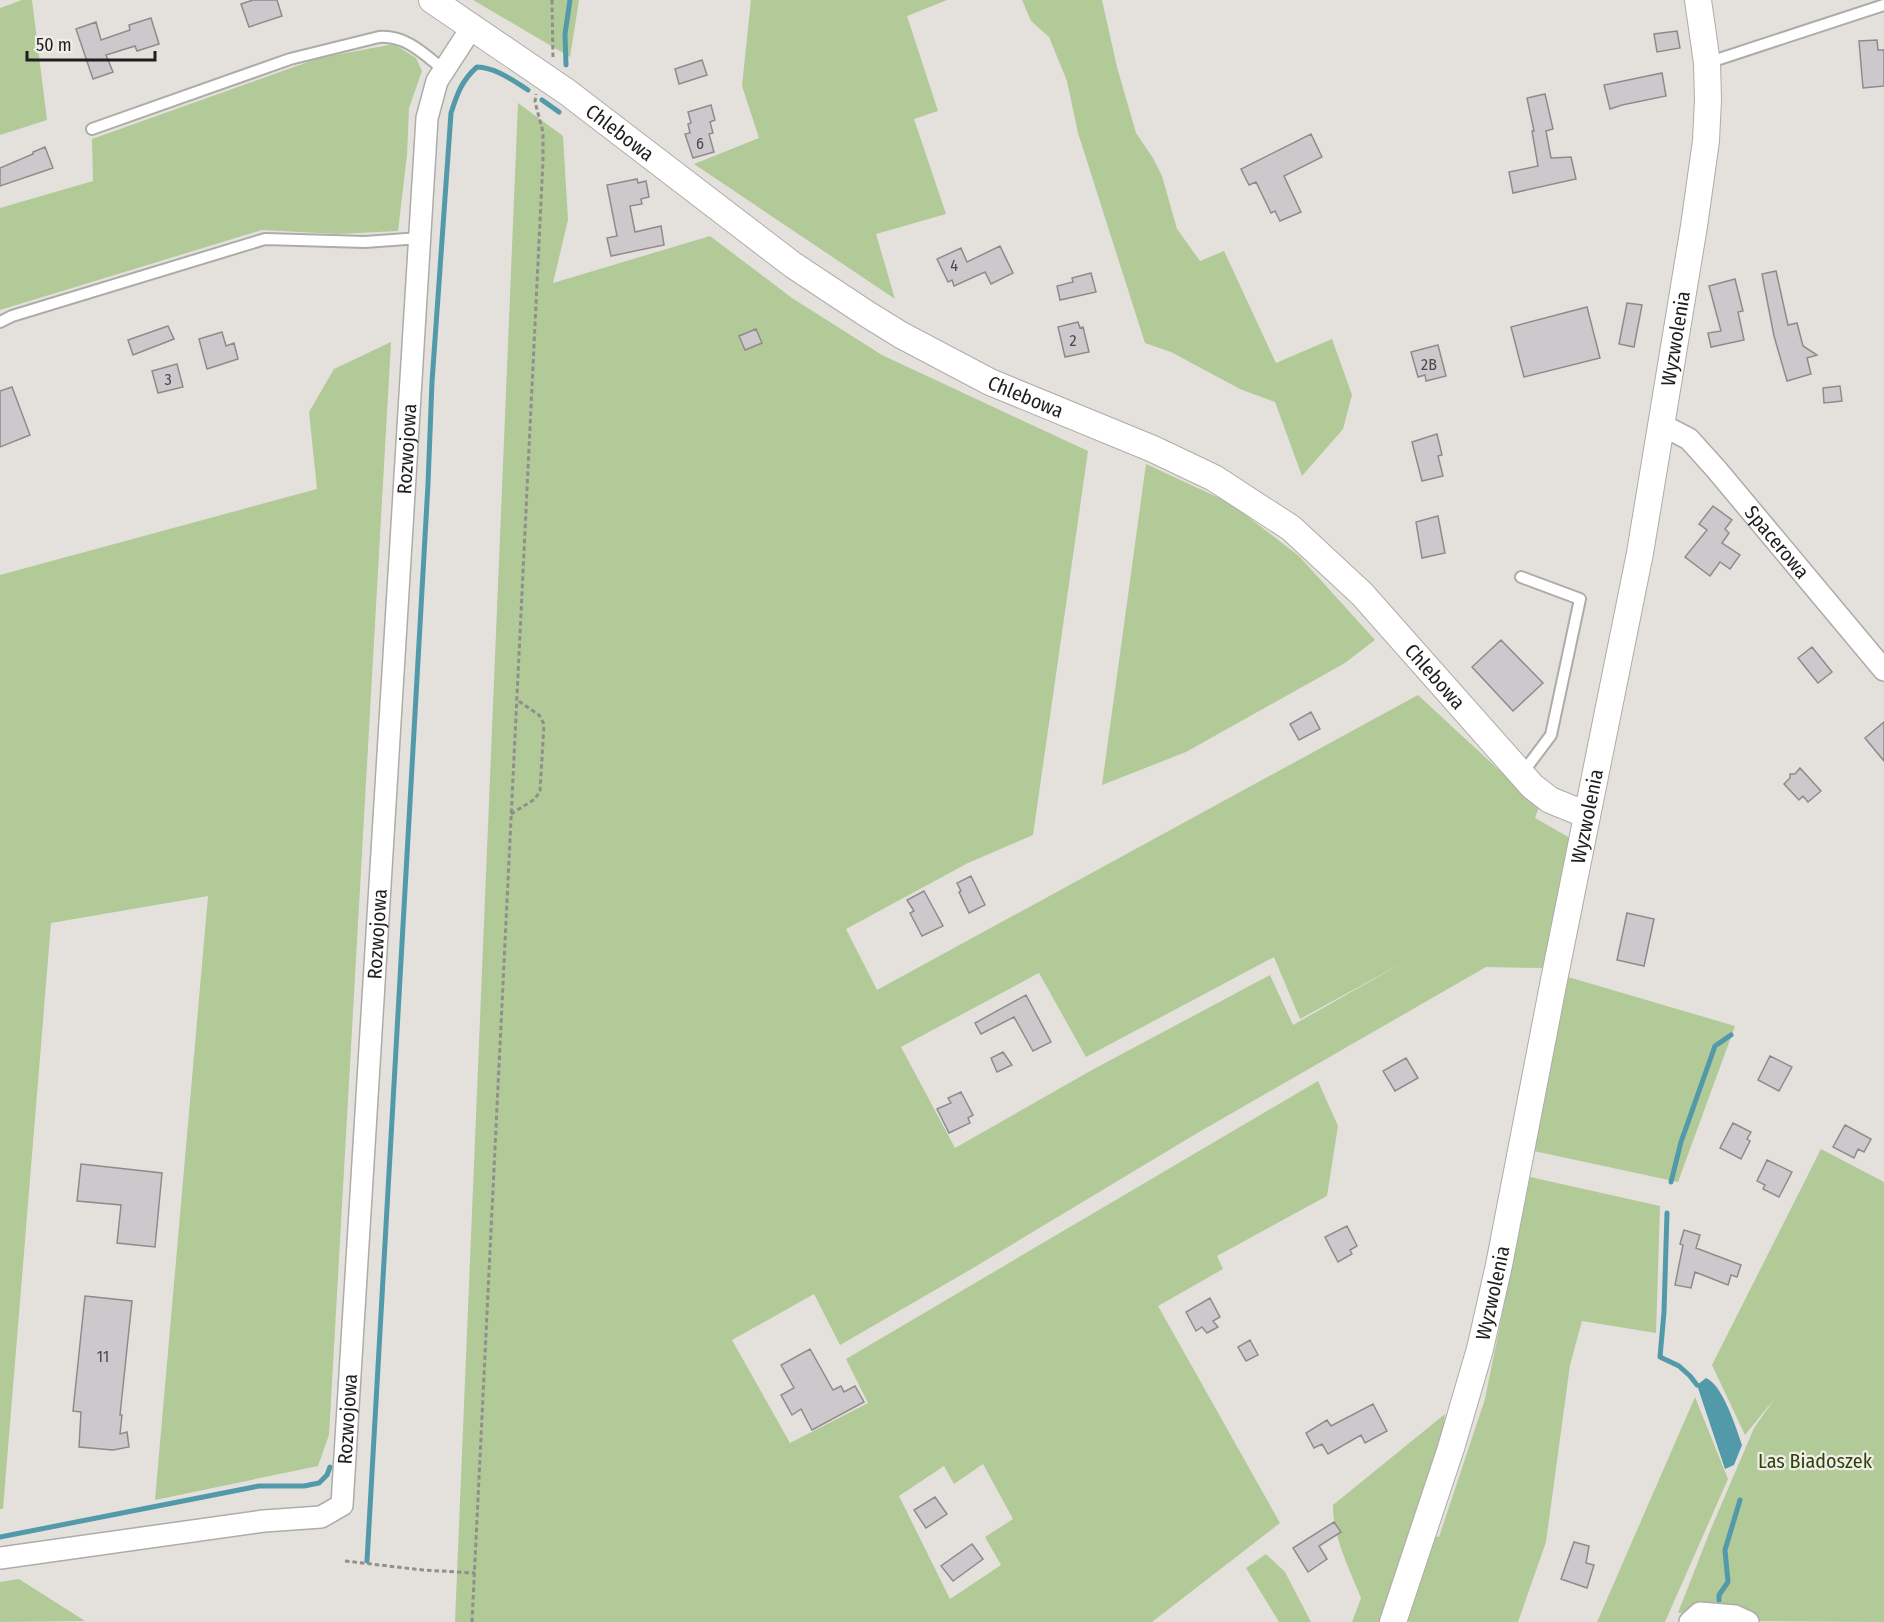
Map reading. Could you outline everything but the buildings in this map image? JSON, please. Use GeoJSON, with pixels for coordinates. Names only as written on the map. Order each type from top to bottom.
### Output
{"type":"FeatureCollection","features":[{"type":"Feature","properties":{"kind":"street","name":"Chlebowa"},"geometry":{"type":"LineString","coordinates":[[432,0],[600,117],[793,265],[901,335],[990,381],[1196,469],[1291,528],[1362,594],[1521,775],[1551,800],[1587,815]]}},
{"type":"Feature","properties":{"kind":"street","name":"Wyzwolenia"},"geometry":{"type":"LineString","coordinates":[[1393,1622],[1455,1437],[1480,1349],[1499,1265],[1640,553],[1706,141],[1707,63],[1698,0]]}},
{"type":"Feature","properties":{"kind":"street","name":"Rozwojowa"},"geometry":{"type":"LineString","coordinates":[[0,1558],[264,1521],[321,1516],[342,1505],[427,118],[437,81],[472,27]]}},
{"type":"Feature","properties":{"kind":"street","name":"Spacerowa"},"geometry":{"type":"LineString","coordinates":[[1662,425],[1689,439],[1710,462],[1884,670]]}},
{"type":"Feature","properties":{"kind":"street"},"geometry":{"type":"LineString","coordinates":[[1690,1622],[1700,1613],[1735,1616],[1748,1622]]}},
{"type":"Feature","properties":{"kind":"lane"},"geometry":{"type":"LineString","coordinates":[[1707,63],[1884,6]]}},
{"type":"Feature","properties":{"kind":"lane"},"geometry":{"type":"LineString","coordinates":[[92,129],[290,59],[379,37],[390,36],[405,41],[444,70]]}},
{"type":"Feature","properties":{"kind":"lane"},"geometry":{"type":"LineString","coordinates":[[0,322],[12,315],[265,240],[364,242],[420,238]]}},
{"type":"Feature","properties":{"kind":"lane"},"geometry":{"type":"LineString","coordinates":[[1521,577],[1580,598],[1551,735],[1521,775]]}},
{"type":"Feature","properties":{"kind":"path"},"geometry":{"type":"LineString","coordinates":[[472,1622],[543,160],[543,132],[535,97],[551,68],[554,55],[552,0]]}},
{"type":"Feature","properties":{"kind":"path"},"geometry":{"type":"LineString","coordinates":[[512,814],[535,799],[540,792],[544,729],[539,715],[517,699]]}},
{"type":"Feature","properties":{"kind":"path"},"geometry":{"type":"LineString","coordinates":[[345,1561],[475,1573]]}},
{"type":"Feature","properties":{"kind":"green space"},"geometry":{"type":"Polygon","coordinates":[[[22,0],[32,0],[47,120],[0,135],[0,8],[22,0]]]}},
{"type":"Feature","properties":{"kind":"green space"},"geometry":{"type":"Polygon","coordinates":[[[473,0],[579,0],[570,57],[473,0]]]}},
{"type":"Feature","properties":{"kind":"green space"},"geometry":{"type":"Polygon","coordinates":[[[751,0],[947,0],[907,16],[938,111],[914,119],[946,214],[876,234],[895,299],[694,164],[759,138],[742,86],[751,0]]]}},
{"type":"Feature","properties":{"kind":"green space"},"geometry":{"type":"Polygon","coordinates":[[[1022,0],[1102,0],[1117,67],[1136,133],[1162,176],[1177,229],[1200,261],[1224,251],[1276,363],[1332,339],[1352,395],[1343,429],[1302,476],[1275,402],[1240,389],[1171,352],[1145,343],[1078,133],[1067,81],[1049,37],[1031,21],[1022,0]]]}},
{"type":"Feature","properties":{"kind":"green space"},"geometry":{"type":"Polygon","coordinates":[[[394,44],[416,58],[422,71],[409,108],[407,155],[398,231],[338,234],[262,230],[0,310],[0,208],[93,181],[92,139],[319,58],[394,44]]]}},
{"type":"Feature","properties":{"kind":"green space"},"geometry":{"type":"Polygon","coordinates":[[[518,103],[563,136],[568,220],[553,283],[710,236],[792,298],[882,355],[1088,451],[1033,835],[968,863],[846,929],[877,990],[1418,695],[1539,807],[1535,818],[1570,838],[1546,968],[1486,967],[1194,1135],[840,1345],[814,1294],[732,1340],[790,1443],[868,1403],[846,1359],[1318,1081],[1338,1126],[1327,1196],[1217,1256],[1223,1269],[1158,1306],[1280,1523],[1152,1622],[455,1622],[518,103]],[[1274,957],[1086,1057],[1039,973],[901,1047],[955,1148],[1092,1070],[1270,975],[1293,1025],[1406,961],[1300,1019],[1274,957]],[[983,1464],[954,1484],[944,1466],[899,1496],[950,1599],[1001,1565],[985,1537],[1013,1519],[983,1464]]]}},
{"type":"Feature","properties":{"kind":"green space"},"geometry":{"type":"Polygon","coordinates":[[[391,342],[329,1435],[318,1466],[155,1500],[208,896],[51,923],[3,1509],[0,1509],[0,575],[317,489],[309,412],[334,369],[391,342]]]}},
{"type":"Feature","properties":{"kind":"green space"},"geometry":{"type":"Polygon","coordinates":[[[1146,464],[1230,503],[1299,556],[1375,640],[1345,663],[1186,752],[1102,785],[1146,464]]]}},
{"type":"Feature","properties":{"kind":"green space"},"geometry":{"type":"Polygon","coordinates":[[[1568,977],[1735,1026],[1678,1182],[1534,1151],[1568,977]]]}},
{"type":"Feature","properties":{"kind":"green space","name":"Las Biadoszek"},"geometry":{"type":"Polygon","coordinates":[[[1821,1149],[1884,1182],[1884,1622],[1750,1621],[1718,1611],[1678,1613],[1754,1428],[1775,1398],[1745,1435],[1712,1365],[1821,1149]]]}},
{"type":"Feature","properties":{"kind":"green space"},"geometry":{"type":"Polygon","coordinates":[[[1530,1177],[1660,1206],[1656,1333],[1582,1321],[1570,1365],[1546,1542],[1518,1622],[1405,1622],[1433,1536],[1439,1537],[1485,1399],[1530,1177]]]}},
{"type":"Feature","properties":{"kind":"green space"},"geometry":{"type":"Polygon","coordinates":[[[1695,1397],[1728,1479],[1665,1622],[1597,1622],[1695,1397]]]}},
{"type":"Feature","properties":{"kind":"green space"},"geometry":{"type":"Polygon","coordinates":[[[1445,1414],[1441,1457],[1386,1622],[1352,1622],[1361,1598],[1339,1541],[1333,1505],[1445,1414]]]}},
{"type":"Feature","properties":{"kind":"green space"},"geometry":{"type":"Polygon","coordinates":[[[1266,1554],[1285,1572],[1311,1622],[1279,1622],[1246,1568],[1266,1554]]]}},
{"type":"Feature","properties":{"kind":"green space"},"geometry":{"type":"Polygon","coordinates":[[[19,1579],[85,1621],[0,1622],[0,1582],[19,1579]]]}},
{"type":"Feature","properties":{"kind":"water"},"geometry":{"type":"Polygon","coordinates":[[[1706,1378],[1718,1389],[1723,1398],[1742,1445],[1734,1465],[1725,1469],[1697,1385],[1706,1378]]]}},
{"type":"Feature","properties":{"kind":"waterway"},"geometry":{"type":"LineString","coordinates":[[566,65],[565,34],[570,0]]}},
{"type":"Feature","properties":{"kind":"waterway"},"geometry":{"type":"LineString","coordinates":[[367,1561],[432,382],[451,113],[467,77],[477,67],[498,72],[528,90]]}},
{"type":"Feature","properties":{"kind":"waterway"},"geometry":{"type":"LineString","coordinates":[[542,100],[559,112]]}},
{"type":"Feature","properties":{"kind":"waterway"},"geometry":{"type":"LineString","coordinates":[[1671,1182],[1681,1142],[1715,1046],[1731,1035]]}},
{"type":"Feature","properties":{"kind":"waterway"},"geometry":{"type":"LineString","coordinates":[[1667,1213],[1664,1312],[1660,1357],[1679,1366],[1697,1385]]}},
{"type":"Feature","properties":{"kind":"waterway"},"geometry":{"type":"LineString","coordinates":[[0,1537],[259,1486],[304,1486],[319,1483],[327,1475],[330,1467]]}},
{"type":"Feature","properties":{"kind":"waterway"},"geometry":{"type":"LineString","coordinates":[[1719,1600],[1719,1595],[1728,1582],[1725,1550],[1740,1500]]}}]}
